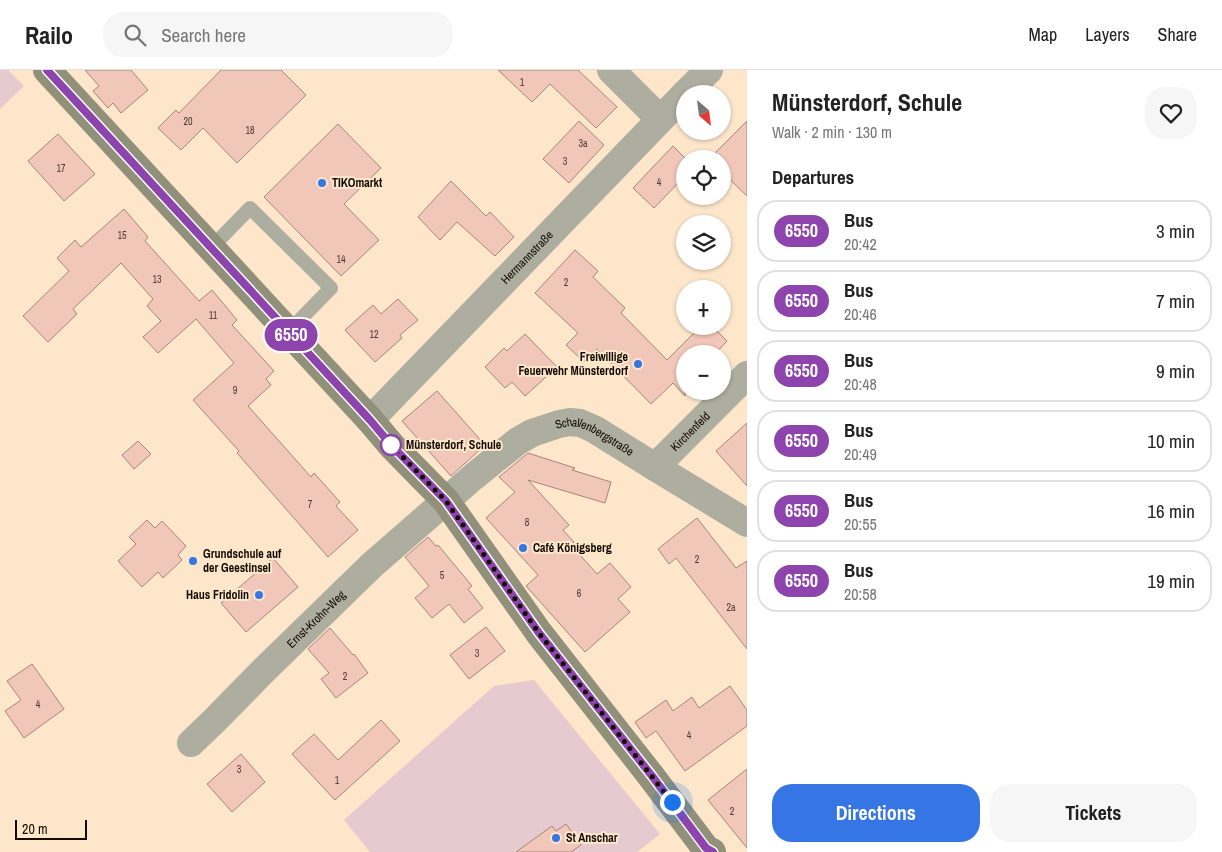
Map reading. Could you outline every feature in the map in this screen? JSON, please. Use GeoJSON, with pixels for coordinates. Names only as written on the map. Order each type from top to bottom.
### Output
{"type":"FeatureCollection","features":[{"type":"Feature","properties":{"kind":"street"},"geometry":{"type":"LineString","coordinates":[[47,70],[392,446],[446,501],[539,633],[652,776],[706,851]]}},
{"type":"Feature","properties":{"kind":"street"},"geometry":{"type":"LineString","coordinates":[[611,70],[660,119]]}},
{"type":"Feature","properties":{"kind":"street","name":"Hermannstraße"},"geometry":{"type":"LineString","coordinates":[[694,85],[709,70]]}},
{"type":"Feature","properties":{"kind":"street","name":"Hermannstraße"},"geometry":{"type":"LineString","coordinates":[[370,420],[676,103]]}},
{"type":"Feature","properties":{"kind":"street","name":"Kirchenfeld"},"geometry":{"type":"LineString","coordinates":[[655,467],[747,375]]}},
{"type":"Feature","properties":{"kind":"street","name":"Schallenbergstraße"},"geometry":{"type":"LineString","coordinates":[[446,501],[472,477],[518,441],[532,433],[570,422],[580,423],[594,429],[747,523]]}},
{"type":"Feature","properties":{"kind":"street","name":"Ernst-Krohn-Weg"},"geometry":{"type":"LineString","coordinates":[[191,743],[366,572],[446,501]]}},
{"type":"Feature","properties":{"kind":"lane"},"geometry":{"type":"LineString","coordinates":[[211,248],[250,208],[331,288],[288,332]]}},
{"type":"Feature","properties":{"kind":"shaded area"},"geometry":{"type":"Polygon","coordinates":[[[0,70],[8,70],[24,86],[0,109],[0,70]]]}},
{"type":"Feature","properties":{"kind":"shaded area"},"geometry":{"type":"Polygon","coordinates":[[[534,680],[660,834],[637,852],[370,852],[344,820],[494,686],[534,680]]]}},
{"type":"Feature","properties":{"kind":"building"},"geometry":{"type":"Polygon","coordinates":[[[85,70],[131,70],[148,90],[121,113],[113,103],[108,108],[93,91],[99,86],[85,70]]]}},
{"type":"Feature","properties":{"kind":"building"},"geometry":{"type":"Polygon","coordinates":[[[221,70],[281,70],[306,95],[237,163],[203,128],[181,150],[158,128],[176,110],[179,113],[221,70]]]}},
{"type":"Feature","properties":{"kind":"building"},"geometry":{"type":"Polygon","coordinates":[[[498,70],[578,70],[617,107],[596,128],[550,84],[532,102],[498,70]]]}},
{"type":"Feature","properties":{"kind":"building"},"geometry":{"type":"Polygon","coordinates":[[[579,121],[604,145],[569,183],[543,159],[579,121]]]}},
{"type":"Feature","properties":{"kind":"building"},"geometry":{"type":"Polygon","coordinates":[[[747,121],[747,196],[731,181],[731,150],[718,150],[728,140],[731,140],[731,137],[747,121]]]}},
{"type":"Feature","properties":{"kind":"building","name":"TIKOmarkt"},"geometry":{"type":"Polygon","coordinates":[[[338,124],[381,168],[344,204],[379,240],[341,276],[264,197],[338,124]]]}},
{"type":"Feature","properties":{"kind":"building"},"geometry":{"type":"Polygon","coordinates":[[[58,134],[95,174],[64,201],[28,161],[58,134]]]}},
{"type":"Feature","properties":{"kind":"building"},"geometry":{"type":"Polygon","coordinates":[[[673,146],[677,150],[676,185],[654,208],[633,188],[673,146]]]}},
{"type":"Feature","properties":{"kind":"building"},"geometry":{"type":"Polygon","coordinates":[[[451,181],[486,216],[490,212],[514,237],[495,256],[457,222],[440,240],[418,217],[451,181]]]}},
{"type":"Feature","properties":{"kind":"building"},"geometry":{"type":"Polygon","coordinates":[[[124,209],[148,237],[145,241],[199,301],[212,290],[237,320],[232,325],[274,371],[266,379],[271,385],[248,406],[311,477],[314,473],[340,502],[336,506],[358,530],[328,557],[237,453],[239,451],[193,400],[234,363],[196,319],[158,353],[143,337],[161,321],[147,306],[153,299],[121,263],[73,309],[77,314],[48,342],[23,316],[69,271],[57,258],[75,240],[81,247],[124,209]]]}},
{"type":"Feature","properties":{"kind":"building"},"geometry":{"type":"Polygon","coordinates":[[[575,250],[598,271],[593,277],[625,308],[621,313],[667,360],[676,351],[676,386],[673,383],[651,404],[597,349],[584,362],[566,345],[578,333],[535,293],[575,250]]]}},
{"type":"Feature","properties":{"kind":"building"},"geometry":{"type":"Polygon","coordinates":[[[398,299],[418,320],[400,335],[402,338],[375,362],[345,330],[373,305],[381,314],[398,299]]]}},
{"type":"Feature","properties":{"kind":"building"},"geometry":{"type":"Polygon","coordinates":[[[525,334],[557,367],[525,396],[512,382],[505,388],[485,367],[504,348],[507,351],[525,334]]]}},
{"type":"Feature","properties":{"kind":"building"},"geometry":{"type":"Polygon","coordinates":[[[692,335],[721,335],[727,341],[723,345],[682,345],[692,335]]]}},
{"type":"Feature","properties":{"kind":"building"},"geometry":{"type":"Polygon","coordinates":[[[437,391],[485,445],[451,476],[402,421],[437,391]]]}},
{"type":"Feature","properties":{"kind":"building"},"geometry":{"type":"Polygon","coordinates":[[[747,423],[747,486],[716,451],[747,423]]]}},
{"type":"Feature","properties":{"kind":"building"},"geometry":{"type":"Polygon","coordinates":[[[138,441],[151,454],[134,469],[122,455],[138,441]]]}},
{"type":"Feature","properties":{"kind":"building"},"geometry":{"type":"Polygon","coordinates":[[[528,453],[575,468],[572,470],[611,482],[605,503],[528,480],[569,525],[563,530],[574,542],[571,545],[597,574],[610,563],[631,587],[618,599],[630,612],[585,652],[526,586],[538,575],[486,518],[515,492],[499,477],[528,453]]]}},
{"type":"Feature","properties":{"kind":"building"},"geometry":{"type":"Polygon","coordinates":[[[697,518],[736,568],[747,561],[747,649],[676,558],[669,564],[658,549],[697,518]]]}},
{"type":"Feature","properties":{"kind":"building"},"geometry":{"type":"Polygon","coordinates":[[[147,520],[155,528],[162,521],[186,546],[178,555],[182,560],[163,578],[158,572],[142,587],[118,561],[136,544],[129,537],[147,520]]]}},
{"type":"Feature","properties":{"kind":"building"},"geometry":{"type":"Polygon","coordinates":[[[428,537],[436,546],[438,545],[472,586],[468,589],[483,608],[464,623],[449,604],[432,618],[415,598],[429,586],[405,557],[428,537]]]}},
{"type":"Feature","properties":{"kind":"building","name":"Haus Fridolin"},"geometry":{"type":"Polygon","coordinates":[[[273,558],[298,587],[246,632],[221,603],[273,558]]]}},
{"type":"Feature","properties":{"kind":"building"},"geometry":{"type":"Polygon","coordinates":[[[486,627],[505,651],[469,679],[450,655],[486,627]]]}},
{"type":"Feature","properties":{"kind":"building"},"geometry":{"type":"Polygon","coordinates":[[[330,628],[354,654],[368,673],[336,698],[321,679],[329,673],[308,649],[330,628]]]}},
{"type":"Feature","properties":{"kind":"building"},"geometry":{"type":"Polygon","coordinates":[[[32,664],[64,709],[24,738],[5,711],[21,700],[7,681],[32,664]]]}},
{"type":"Feature","properties":{"kind":"building"},"geometry":{"type":"Polygon","coordinates":[[[730,686],[747,710],[747,726],[685,771],[656,731],[646,738],[635,722],[666,700],[673,711],[692,697],[699,708],[730,686]]]}},
{"type":"Feature","properties":{"kind":"building"},"geometry":{"type":"Polygon","coordinates":[[[381,720],[400,741],[335,800],[292,754],[314,734],[338,760],[381,720]]]}},
{"type":"Feature","properties":{"kind":"building"},"geometry":{"type":"Polygon","coordinates":[[[241,754],[265,782],[232,812],[207,784],[241,754]]]}},
{"type":"Feature","properties":{"kind":"building"},"geometry":{"type":"Polygon","coordinates":[[[747,769],[747,848],[708,800],[747,769]]]}},
{"type":"Feature","properties":{"kind":"building","name":"St Anschar"},"geometry":{"type":"Polygon","coordinates":[[[566,824],[581,845],[571,852],[516,852],[552,826],[556,831],[566,824]]]}},
{"type":"Feature","properties":{"kind":"bus line","name":"6550"},"geometry":{"type":"LineString","coordinates":[[47,70],[392,446],[446,501],[539,633],[652,776],[706,848],[713,852]]}},
{"type":"Feature","properties":{"kind":"place","name":"TIKOmarkt"},"geometry":{"type":"Point","coordinates":[322,183]}},
{"type":"Feature","properties":{"kind":"place","name":"Freiwillige Feuerwehr Münsterdorf"},"geometry":{"type":"Point","coordinates":[638,364]}},
{"type":"Feature","properties":{"kind":"place","name":"Münsterdorf, Schule"},"geometry":{"type":"Point","coordinates":[391,445]}},
{"type":"Feature","properties":{"kind":"place","name":"Café Königsberg"},"geometry":{"type":"Point","coordinates":[523,548]}},
{"type":"Feature","properties":{"kind":"place","name":"Grundschule auf der Geestinsel"},"geometry":{"type":"Point","coordinates":[193,561]}},
{"type":"Feature","properties":{"kind":"place","name":"Haus Fridolin"},"geometry":{"type":"Point","coordinates":[259,595]}},
{"type":"Feature","properties":{"kind":"place","name":"St Anschar"},"geometry":{"type":"Point","coordinates":[556,838]}},
{"type":"Feature","properties":{"kind":"route"},"geometry":{"type":"LineString","coordinates":[[391,445],[446,501],[539,633],[672,802]]}}]}
